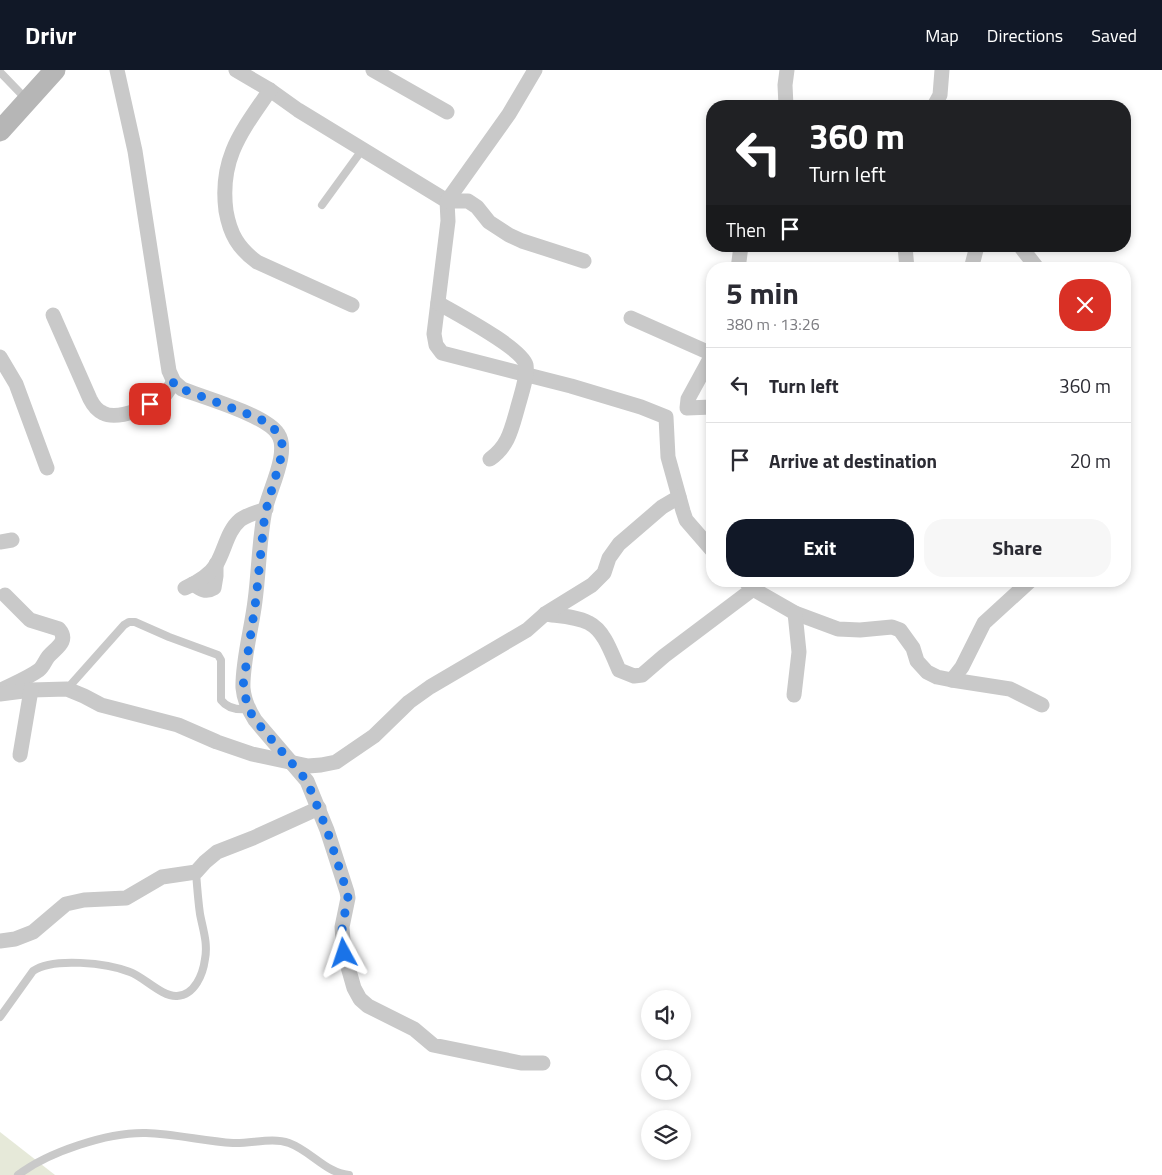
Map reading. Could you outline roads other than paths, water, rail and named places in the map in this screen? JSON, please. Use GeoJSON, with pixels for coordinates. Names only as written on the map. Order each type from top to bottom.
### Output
{"type":"FeatureCollection","features":[{"type":"Feature","properties":{"kind":"main road"},"geometry":{"type":"LineString","coordinates":[[0,131],[55,70]]}},
{"type":"Feature","properties":{"kind":"street"},"geometry":{"type":"LineString","coordinates":[[117,70],[135,152],[169,371],[174,382],[182,389],[258,418],[271,425],[279,435],[282,444],[282,454],[266,510],[259,556],[256,599],[244,674],[244,698],[255,720],[307,781],[319,808],[347,892],[348,898],[342,927],[342,938],[354,988],[360,999],[368,1006],[414,1029],[433,1045],[521,1063],[543,1063]]}},
{"type":"Feature","properties":{"kind":"street"},"geometry":{"type":"LineString","coordinates":[[236,70],[362,150],[447,200],[468,201],[477,207],[489,222],[509,235],[584,261]]}},
{"type":"Feature","properties":{"kind":"street"},"geometry":{"type":"LineString","coordinates":[[373,70],[447,112]]}},
{"type":"Feature","properties":{"kind":"street"},"geometry":{"type":"LineString","coordinates":[[536,70],[509,114],[447,200],[448,221],[434,334],[436,345],[442,353],[571,386],[666,417],[688,408],[706,407]]}},
{"type":"Feature","properties":{"kind":"street"},"geometry":{"type":"LineString","coordinates":[[786,100],[787,70]]}},
{"type":"Feature","properties":{"kind":"street"},"geometry":{"type":"LineString","coordinates":[[937,100],[940,95],[942,70]]}},
{"type":"Feature","properties":{"kind":"street"},"geometry":{"type":"LineString","coordinates":[[270,90],[235,145],[226,171],[224,197],[234,238],[244,252],[257,262],[352,305]]}},
{"type":"Feature","properties":{"kind":"street"},"geometry":{"type":"LineString","coordinates":[[1025,252],[1033,262]]}},
{"type":"Feature","properties":{"kind":"street"},"geometry":{"type":"LineString","coordinates":[[438,303],[511,347],[522,356],[526,365],[526,375],[511,432],[500,452],[490,459]]}},
{"type":"Feature","properties":{"kind":"street"},"geometry":{"type":"LineString","coordinates":[[53,315],[90,399],[96,409],[104,414],[128,414],[150,404],[165,395],[174,382]]}},
{"type":"Feature","properties":{"kind":"street"},"geometry":{"type":"LineString","coordinates":[[631,318],[706,351]]}},
{"type":"Feature","properties":{"kind":"street"},"geometry":{"type":"LineString","coordinates":[[0,357],[16,384],[47,468]]}},
{"type":"Feature","properties":{"kind":"street"},"geometry":{"type":"LineString","coordinates":[[688,408],[688,399],[706,365]]}},
{"type":"Feature","properties":{"kind":"street"},"geometry":{"type":"LineString","coordinates":[[666,417],[668,457],[686,520],[706,543]]}},
{"type":"Feature","properties":{"kind":"street"},"geometry":{"type":"LineString","coordinates":[[0,693],[67,689],[100,705],[178,725],[217,742],[252,754],[308,766],[321,766],[336,762],[374,736],[409,702],[430,687],[527,630],[545,614],[592,585],[604,573],[609,558],[619,544],[662,507],[679,497]]}},
{"type":"Feature","properties":{"kind":"street"},"geometry":{"type":"LineString","coordinates":[[189,586],[201,590],[214,588],[216,564],[234,526],[242,518],[266,510]]}},
{"type":"Feature","properties":{"kind":"street"},"geometry":{"type":"LineString","coordinates":[[545,614],[589,623],[604,639],[619,670],[634,676],[642,675],[747,587]]}},
{"type":"Feature","properties":{"kind":"street"},"geometry":{"type":"LineString","coordinates":[[752,587],[795,614],[838,628],[860,630],[892,627],[900,630],[913,648],[917,661],[927,672],[937,677],[1010,689],[1042,705]]}},
{"type":"Feature","properties":{"kind":"street"},"geometry":{"type":"LineString","coordinates":[[952,680],[962,667],[984,623],[1023,587]]}},
{"type":"Feature","properties":{"kind":"street"},"geometry":{"type":"LineString","coordinates":[[0,693],[41,669],[49,655],[57,649],[62,639],[62,631],[30,620],[5,595]]}},
{"type":"Feature","properties":{"kind":"street"},"geometry":{"type":"LineString","coordinates":[[794,695],[799,652],[795,614]]}},
{"type":"Feature","properties":{"kind":"street"},"geometry":{"type":"LineString","coordinates":[[20,755],[31,690]]}},
{"type":"Feature","properties":{"kind":"street"},"geometry":{"type":"LineString","coordinates":[[0,941],[15,939],[33,932],[66,904],[84,900],[126,898],[162,876],[196,872],[217,852],[319,808]]}},
{"type":"Feature","properties":{"kind":"lane"},"geometry":{"type":"LineString","coordinates":[[0,72],[28,101]]}},
{"type":"Feature","properties":{"kind":"lane"},"geometry":{"type":"LineString","coordinates":[[322,204],[362,150]]}},
{"type":"Feature","properties":{"kind":"lane"},"geometry":{"type":"LineString","coordinates":[[67,689],[124,625],[129,622],[136,622],[169,637],[218,655],[221,660],[221,700],[233,708],[248,708]]}},
{"type":"Feature","properties":{"kind":"lane"},"geometry":{"type":"LineString","coordinates":[[0,1017],[33,971],[40,966],[63,962],[110,966],[130,971],[168,994],[176,996],[192,990],[203,972],[206,959],[205,933],[200,915],[196,872]]}},
{"type":"Feature","properties":{"kind":"lane"},"geometry":{"type":"LineString","coordinates":[[18,1175],[44,1158],[72,1148],[120,1134],[147,1133],[218,1142],[289,1143],[334,1171],[349,1175]]}}]}
